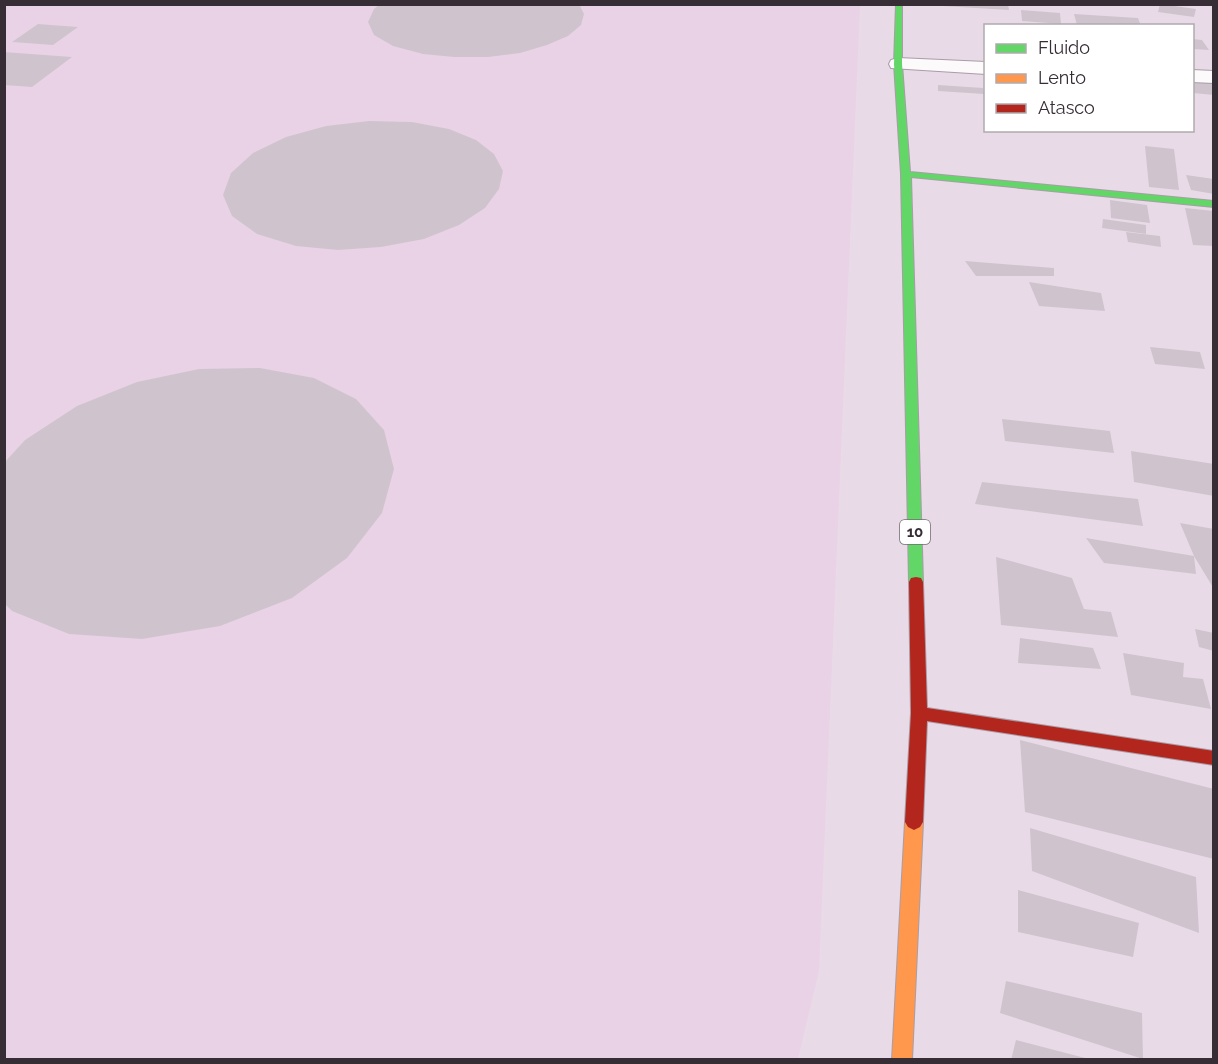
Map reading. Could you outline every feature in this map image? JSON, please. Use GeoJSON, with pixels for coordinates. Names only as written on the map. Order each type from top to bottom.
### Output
{"type":"FeatureCollection","features":[{"type":"Feature","properties":{"kind":"main road","name":"10"},"geometry":{"type":"LineString","coordinates":[[899,4],[898,64],[906,174],[919,713],[902,1059]]}},
{"type":"Feature","properties":{"kind":"main road"},"geometry":{"type":"LineString","coordinates":[[906,174],[1214,204]]}},
{"type":"Feature","properties":{"kind":"main road"},"geometry":{"type":"LineString","coordinates":[[919,713],[1214,758]]}},
{"type":"Feature","properties":{"kind":"street"},"geometry":{"type":"LineString","coordinates":[[898,64],[984,68]]}},
{"type":"Feature","properties":{"kind":"street"},"geometry":{"type":"LineString","coordinates":[[1194,76],[1214,77]]}},
{"type":"Feature","properties":{"kind":"shaded area"},"geometry":{"type":"Polygon","coordinates":[[[5,5],[860,5],[819,971],[798,1059],[5,1060],[5,5]]]}},
{"type":"Feature","properties":{"kind":"building"},"geometry":{"type":"Polygon","coordinates":[[[380,4],[579,4],[584,14],[581,25],[568,36],[547,45],[520,53],[488,57],[454,57],[423,54],[393,46],[374,35],[368,22],[374,9],[380,4]]]}},
{"type":"Feature","properties":{"kind":"building"},"geometry":{"type":"Polygon","coordinates":[[[943,4],[1008,4],[1009,10],[943,6],[943,4]]]}},
{"type":"Feature","properties":{"kind":"building"},"geometry":{"type":"Polygon","coordinates":[[[1160,4],[1196,9],[1194,17],[1158,12],[1160,4]]]}},
{"type":"Feature","properties":{"kind":"building"},"geometry":{"type":"Polygon","coordinates":[[[1021,10],[1060,13],[1061,24],[1022,21],[1021,10]]]}},
{"type":"Feature","properties":{"kind":"building"},"geometry":{"type":"Polygon","coordinates":[[[1074,14],[1138,18],[1140,24],[1077,24],[1074,14]]]}},
{"type":"Feature","properties":{"kind":"building"},"geometry":{"type":"Polygon","coordinates":[[[38,24],[78,27],[53,45],[12,42],[38,24]]]}},
{"type":"Feature","properties":{"kind":"building"},"geometry":{"type":"Polygon","coordinates":[[[1194,39],[1202,40],[1209,50],[1194,49],[1194,39]]]}},
{"type":"Feature","properties":{"kind":"building"},"geometry":{"type":"Polygon","coordinates":[[[4,52],[72,57],[32,87],[4,85],[4,52]]]}},
{"type":"Feature","properties":{"kind":"building"},"geometry":{"type":"Polygon","coordinates":[[[1194,80],[1214,82],[1214,95],[1194,93],[1194,80]]]}},
{"type":"Feature","properties":{"kind":"building"},"geometry":{"type":"Polygon","coordinates":[[[938,85],[983,88],[984,94],[938,91],[938,85]]]}},
{"type":"Feature","properties":{"kind":"building"},"geometry":{"type":"Polygon","coordinates":[[[369,121],[412,122],[449,129],[476,140],[494,154],[503,171],[499,189],[485,208],[459,225],[424,239],[381,247],[338,250],[296,246],[257,234],[232,216],[223,195],[231,173],[253,153],[286,137],[326,126],[369,121]]]}},
{"type":"Feature","properties":{"kind":"building"},"geometry":{"type":"Polygon","coordinates":[[[1145,146],[1174,149],[1179,190],[1149,187],[1145,146]]]}},
{"type":"Feature","properties":{"kind":"building"},"geometry":{"type":"Polygon","coordinates":[[[1186,175],[1214,179],[1214,194],[1191,190],[1186,175]]]}},
{"type":"Feature","properties":{"kind":"building"},"geometry":{"type":"Polygon","coordinates":[[[1110,200],[1147,205],[1150,223],[1111,218],[1110,200]]]}},
{"type":"Feature","properties":{"kind":"building"},"geometry":{"type":"Polygon","coordinates":[[[1185,208],[1214,211],[1214,246],[1193,245],[1185,208]]]}},
{"type":"Feature","properties":{"kind":"building"},"geometry":{"type":"Polygon","coordinates":[[[1103,219],[1146,225],[1146,234],[1102,228],[1103,219]]]}},
{"type":"Feature","properties":{"kind":"building"},"geometry":{"type":"Polygon","coordinates":[[[1126,232],[1160,236],[1161,247],[1128,242],[1126,232]]]}},
{"type":"Feature","properties":{"kind":"building"},"geometry":{"type":"Polygon","coordinates":[[[965,261],[1054,268],[1054,276],[976,276],[965,261]]]}},
{"type":"Feature","properties":{"kind":"building"},"geometry":{"type":"Polygon","coordinates":[[[1029,282],[1101,293],[1105,311],[1039,306],[1029,282]]]}},
{"type":"Feature","properties":{"kind":"building"},"geometry":{"type":"Polygon","coordinates":[[[1150,347],[1200,352],[1205,369],[1155,364],[1150,347]]]}},
{"type":"Feature","properties":{"kind":"building"},"geometry":{"type":"Polygon","coordinates":[[[260,368],[314,378],[356,399],[384,430],[394,469],[382,513],[347,558],[292,598],[220,626],[142,639],[69,634],[12,611],[4,603],[4,463],[25,440],[77,406],[137,382],[199,369],[260,368]]]}},
{"type":"Feature","properties":{"kind":"building"},"geometry":{"type":"Polygon","coordinates":[[[1002,419],[1110,431],[1114,453],[1005,441],[1002,419]]]}},
{"type":"Feature","properties":{"kind":"building"},"geometry":{"type":"Polygon","coordinates":[[[1131,451],[1214,464],[1214,496],[1134,482],[1131,451]]]}},
{"type":"Feature","properties":{"kind":"building"},"geometry":{"type":"Polygon","coordinates":[[[982,482],[1138,499],[1143,526],[975,504],[982,482]]]}},
{"type":"Feature","properties":{"kind":"building"},"geometry":{"type":"Polygon","coordinates":[[[1180,523],[1214,529],[1214,589],[1194,556],[1180,523]]]}},
{"type":"Feature","properties":{"kind":"building"},"geometry":{"type":"Polygon","coordinates":[[[1086,538],[1194,556],[1196,574],[1104,563],[1086,538]]]}},
{"type":"Feature","properties":{"kind":"building"},"geometry":{"type":"Polygon","coordinates":[[[996,557],[1072,578],[1084,609],[1111,612],[1118,637],[1001,625],[996,557]]]}},
{"type":"Feature","properties":{"kind":"building"},"geometry":{"type":"Polygon","coordinates":[[[1195,629],[1214,633],[1214,651],[1199,647],[1195,629]]]}},
{"type":"Feature","properties":{"kind":"building"},"geometry":{"type":"Polygon","coordinates":[[[1020,638],[1093,648],[1101,669],[1018,663],[1020,638]]]}},
{"type":"Feature","properties":{"kind":"building"},"geometry":{"type":"Polygon","coordinates":[[[1123,653],[1184,663],[1183,677],[1203,679],[1211,709],[1131,695],[1123,653]]]}},
{"type":"Feature","properties":{"kind":"building"},"geometry":{"type":"Polygon","coordinates":[[[1020,740],[1214,789],[1214,859],[1025,812],[1020,740]]]}},
{"type":"Feature","properties":{"kind":"building"},"geometry":{"type":"Polygon","coordinates":[[[1030,828],[1196,877],[1199,933],[1032,871],[1030,828]]]}},
{"type":"Feature","properties":{"kind":"building"},"geometry":{"type":"Polygon","coordinates":[[[1018,890],[1139,923],[1133,957],[1018,932],[1018,890]]]}},
{"type":"Feature","properties":{"kind":"building"},"geometry":{"type":"Polygon","coordinates":[[[1006,981],[1142,1013],[1143,1059],[1000,1013],[1006,981]]]}},
{"type":"Feature","properties":{"kind":"building"},"geometry":{"type":"Polygon","coordinates":[[[1016,1040],[1089,1059],[1089,1060],[1011,1060],[1016,1040]]]}},
{"type":"Feature","properties":{"kind":"traffic: fast"},"geometry":{"type":"LineString","coordinates":[[899,4],[898,64],[906,174],[916,582]]}},
{"type":"Feature","properties":{"kind":"traffic: fast"},"geometry":{"type":"LineString","coordinates":[[906,174],[1214,204]]}},
{"type":"Feature","properties":{"kind":"traffic: slow"},"geometry":{"type":"LineString","coordinates":[[902,1060],[914,822]]}},
{"type":"Feature","properties":{"kind":"traffic: jam"},"geometry":{"type":"LineString","coordinates":[[914,822],[919,713],[916,582]]}},
{"type":"Feature","properties":{"kind":"traffic: jam"},"geometry":{"type":"LineString","coordinates":[[919,713],[1214,758]]}}]}
